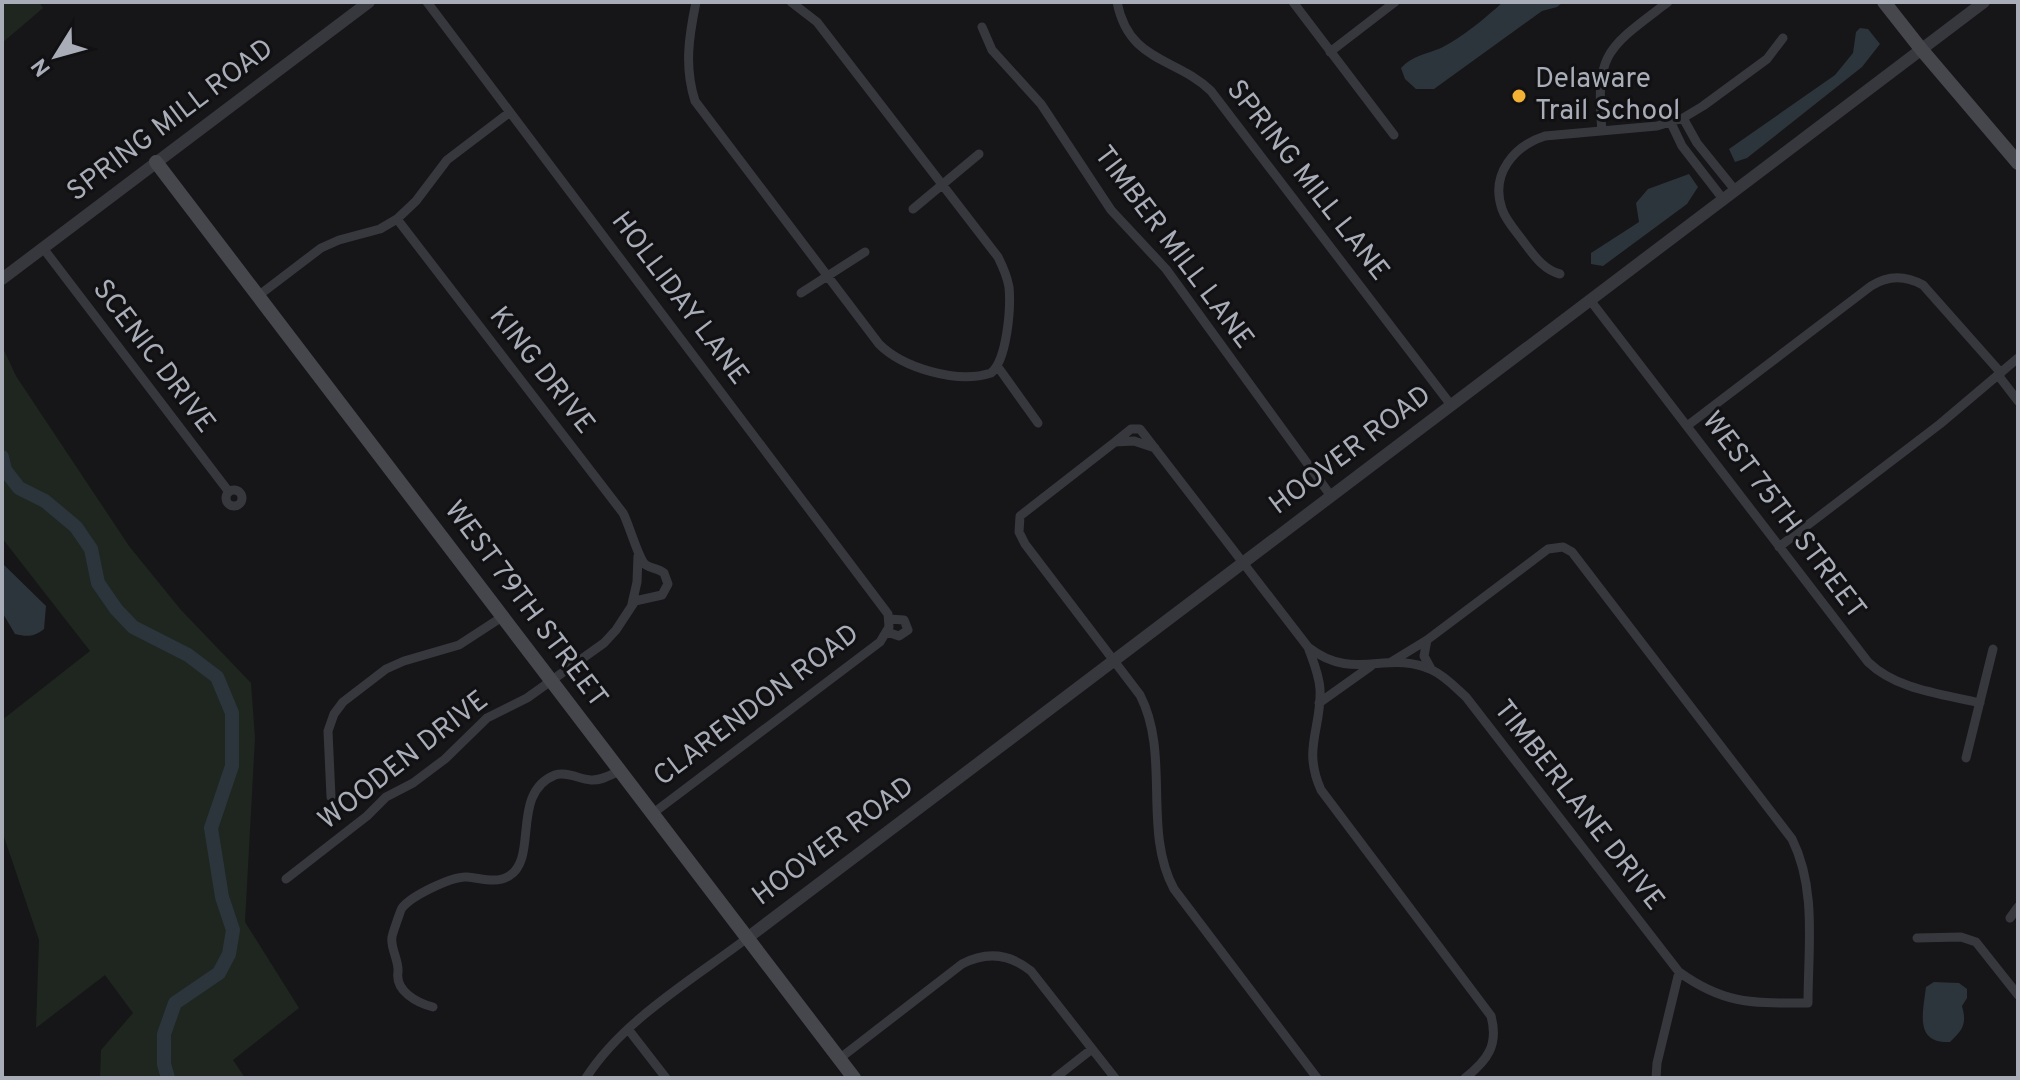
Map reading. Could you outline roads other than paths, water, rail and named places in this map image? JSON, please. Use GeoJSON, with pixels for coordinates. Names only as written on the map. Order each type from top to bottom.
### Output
{"type":"FeatureCollection","features":[{"type":"Feature","properties":{"kind":"main road"},"geometry":{"type":"LineString","coordinates":[[1884,2],[2018,163]]}},
{"type":"Feature","properties":{"kind":"main road","name":"WEST 79TH STREET"},"geometry":{"type":"LineString","coordinates":[[156,162],[854,1078]]}},
{"type":"Feature","properties":{"kind":"street","name":"SPRING MILL ROAD"},"geometry":{"type":"LineString","coordinates":[[2,279],[369,2]]}},
{"type":"Feature","properties":{"kind":"street","name":"HOLLIDAY LANE"},"geometry":{"type":"LineString","coordinates":[[427,2],[886,608],[888,625],[906,621],[908,630],[905,634]]}},
{"type":"Feature","properties":{"kind":"street"},"geometry":{"type":"LineString","coordinates":[[696,2],[688,57],[689,81],[695,101],[879,344],[896,359],[909,365],[956,375],[981,375],[996,369],[1003,353],[1009,298],[1006,275],[998,257],[817,22],[791,2]]}},
{"type":"Feature","properties":{"kind":"street","name":"SPRING MILL LANE"},"geometry":{"type":"LineString","coordinates":[[1117,2],[1122,19],[1138,43],[1153,57],[1191,75],[1211,91],[1451,405]]}},
{"type":"Feature","properties":{"kind":"street"},"geometry":{"type":"LineString","coordinates":[[1293,2],[1394,135]]}},
{"type":"Feature","properties":{"kind":"street"},"geometry":{"type":"LineString","coordinates":[[1330,52],[1395,2]]}},
{"type":"Feature","properties":{"kind":"street"},"geometry":{"type":"LineString","coordinates":[[1602,131],[1600,83],[1607,58],[1628,33],[1668,2]]}},
{"type":"Feature","properties":{"kind":"street","name":"HOOVER ROAD"},"geometry":{"type":"LineString","coordinates":[[746,939],[1984,2]]}},
{"type":"Feature","properties":{"kind":"street","name":"TIMBER MILL LANE"},"geometry":{"type":"LineString","coordinates":[[982,27],[992,50],[1041,104],[1111,210],[1166,269],[1331,496]]}},
{"type":"Feature","properties":{"kind":"street"},"geometry":{"type":"LineString","coordinates":[[1560,274],[1536,258],[1506,218],[1499,197],[1502,174],[1513,154],[1531,141],[1545,136],[1671,123],[1683,118],[1767,59],[1783,38]]}},
{"type":"Feature","properties":{"kind":"street"},"geometry":{"type":"LineString","coordinates":[[258,296],[321,248],[346,237],[380,229],[397,219],[416,201],[447,160],[510,112]]}},
{"type":"Feature","properties":{"kind":"street"},"geometry":{"type":"LineString","coordinates":[[1683,118],[1697,143],[1735,190]]}},
{"type":"Feature","properties":{"kind":"street"},"geometry":{"type":"LineString","coordinates":[[1671,123],[1682,146],[1723,199]]}},
{"type":"Feature","properties":{"kind":"street"},"geometry":{"type":"LineString","coordinates":[[913,209],[979,154]]}},
{"type":"Feature","properties":{"kind":"street","name":"KING DRIVE"},"geometry":{"type":"LineString","coordinates":[[397,219],[623,513],[633,533],[638,556],[637,582],[631,605],[611,636],[551,682]]}},
{"type":"Feature","properties":{"kind":"street","name":"SCENIC DRIVE"},"geometry":{"type":"LineString","coordinates":[[43,248],[229,492]]}},
{"type":"Feature","properties":{"kind":"street"},"geometry":{"type":"LineString","coordinates":[[801,293],[865,252]]}},
{"type":"Feature","properties":{"kind":"street"},"geometry":{"type":"LineString","coordinates":[[1687,426],[1880,281],[1895,277],[1911,279],[1923,285],[2000,374],[2018,401]]}},
{"type":"Feature","properties":{"kind":"street","name":"WEST 75TH STREET"},"geometry":{"type":"LineString","coordinates":[[1590,300],[1868,662],[1879,672],[1902,684],[1980,703]]}},
{"type":"Feature","properties":{"kind":"street"},"geometry":{"type":"LineString","coordinates":[[1779,547],[1940,424],[2018,358]]}},
{"type":"Feature","properties":{"kind":"street"},"geometry":{"type":"LineString","coordinates":[[996,369],[1038,423]]}},
{"type":"Feature","properties":{"kind":"street"},"geometry":{"type":"LineString","coordinates":[[1317,1078],[1168,878],[1161,856],[1151,720],[1140,695],[1019,532],[1020,516],[1135,428],[1140,429],[1308,647],[1319,680],[1312,754],[1314,773],[1321,790],[1487,1007],[1494,1036],[1485,1061],[1465,1078]]}},
{"type":"Feature","properties":{"kind":"street"},"geometry":{"type":"LineString","coordinates":[[1115,442],[1134,441],[1155,448]]}},
{"type":"Feature","properties":{"kind":"street","name":"TIMBERLANE DRIVE"},"geometry":{"type":"LineString","coordinates":[[1308,647],[1340,664],[1371,666],[1391,662],[1431,669],[1466,697],[1679,972],[1701,987],[1737,1001],[1808,1003],[1808,888],[1804,866],[1788,833],[1572,552],[1563,547],[1548,549],[1427,640]]}},
{"type":"Feature","properties":{"kind":"street"},"geometry":{"type":"LineString","coordinates":[[631,605],[639,599],[662,595],[668,584],[664,573],[646,565],[638,556]]}},
{"type":"Feature","properties":{"kind":"street"},"geometry":{"type":"LineString","coordinates":[[331,797],[328,731],[334,714],[343,702],[386,669],[459,645],[502,617]]}},
{"type":"Feature","properties":{"kind":"street","name":"CLARENDON ROAD"},"geometry":{"type":"LineString","coordinates":[[652,814],[878,643],[888,625],[896,636],[905,634]]}},
{"type":"Feature","properties":{"kind":"street"},"geometry":{"type":"LineString","coordinates":[[1391,662],[1427,640]]}},
{"type":"Feature","properties":{"kind":"street"},"geometry":{"type":"LineString","coordinates":[[1427,640],[1424,656],[1431,669]]}},
{"type":"Feature","properties":{"kind":"street"},"geometry":{"type":"LineString","coordinates":[[1966,758],[1993,649]]}},
{"type":"Feature","properties":{"kind":"street"},"geometry":{"type":"LineString","coordinates":[[1319,703],[1371,666]]}},
{"type":"Feature","properties":{"kind":"street","name":"WOODEN DRIVE"},"geometry":{"type":"LineString","coordinates":[[286,879],[367,816],[386,797],[413,783],[445,759],[487,718],[551,682]]}},
{"type":"Feature","properties":{"kind":"street"},"geometry":{"type":"LineString","coordinates":[[433,1007],[405,993],[397,982],[398,960],[392,936],[402,908],[452,879],[497,880],[511,874],[521,858],[530,802],[550,778],[566,774],[600,779],[620,771]]}},
{"type":"Feature","properties":{"kind":"street"},"geometry":{"type":"LineString","coordinates":[[2010,918],[2018,907]]}},
{"type":"Feature","properties":{"kind":"street"},"geometry":{"type":"LineString","coordinates":[[1917,938],[1961,937],[1976,942],[2018,995]]}},
{"type":"Feature","properties":{"kind":"street"},"geometry":{"type":"LineString","coordinates":[[586,1078],[601,1055],[628,1029],[746,939]]}},
{"type":"Feature","properties":{"kind":"street"},"geometry":{"type":"LineString","coordinates":[[839,1059],[965,963],[989,955],[1018,961],[1035,975],[1115,1078]]}},
{"type":"Feature","properties":{"kind":"street"},"geometry":{"type":"LineString","coordinates":[[1656,1078],[1679,972]]}},
{"type":"Feature","properties":{"kind":"street"},"geometry":{"type":"LineString","coordinates":[[628,1029],[666,1078]]}},
{"type":"Feature","properties":{"kind":"street"},"geometry":{"type":"LineString","coordinates":[[1055,1078],[1092,1049]]}},
{"type":"Feature","properties":{"kind":"waterway"},"geometry":{"type":"LineString","coordinates":[[2,457],[5,470],[19,488],[45,501],[76,527],[91,549],[98,583],[116,609],[133,627],[188,655],[217,677],[232,713],[232,766],[211,828],[222,897],[233,930],[229,954],[219,973],[175,1003],[164,1034],[164,1064],[168,1078]]}},
{"type":"Feature","properties":{"kind":"place","name":"Delaware Trail School"},"geometry":{"type":"Point","coordinates":[1519,96]}}]}
